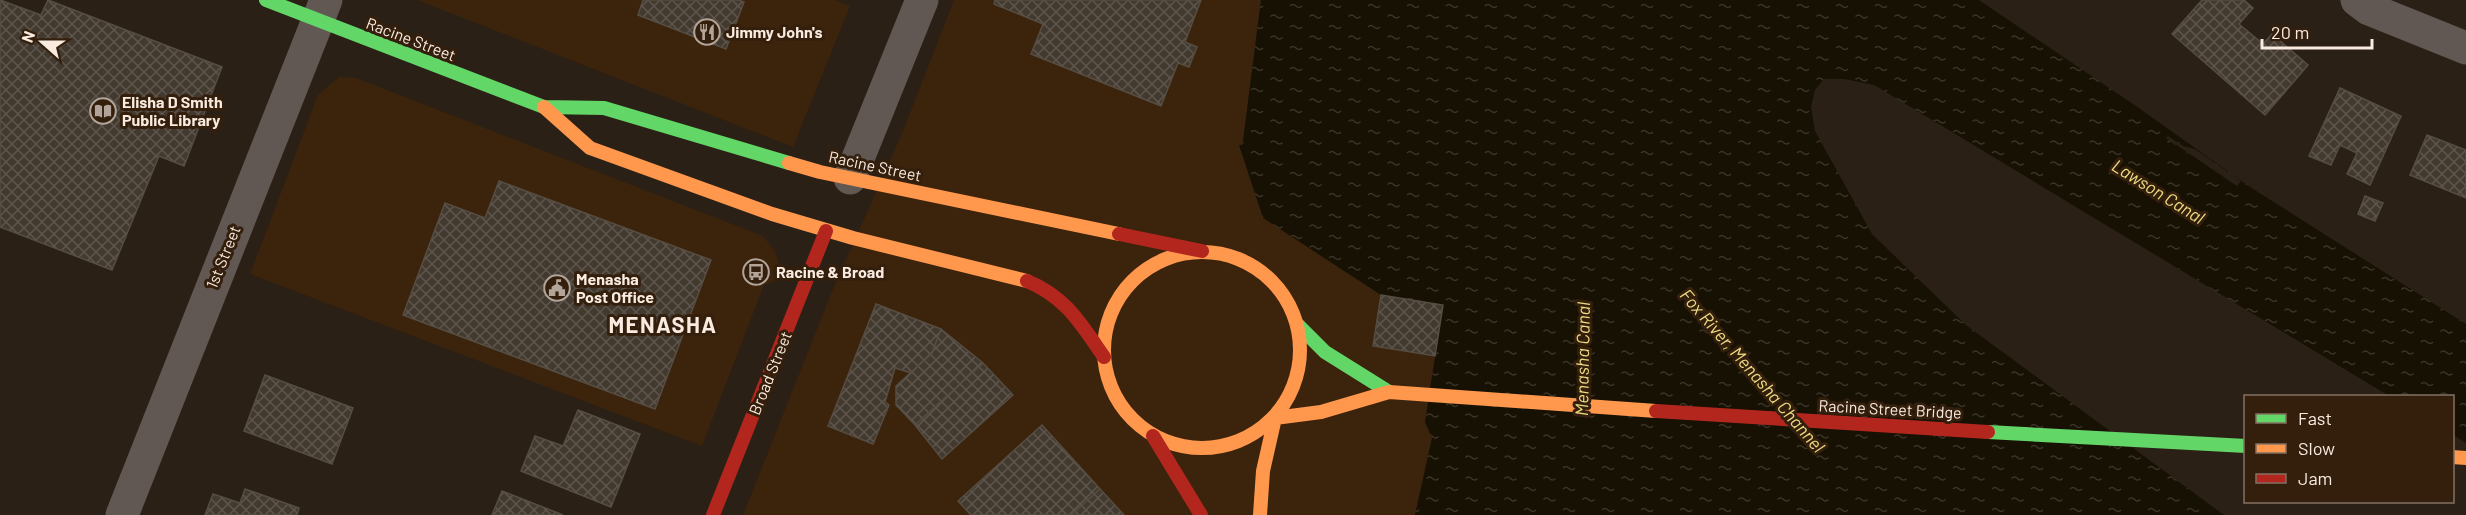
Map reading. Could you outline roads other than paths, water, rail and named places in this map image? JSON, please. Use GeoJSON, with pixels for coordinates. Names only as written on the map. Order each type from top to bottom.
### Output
{"type":"FeatureCollection","features":[{"type":"Feature","properties":{"kind":"main road","name":"Racine Street"},"geometry":{"type":"LineString","coordinates":[[266,0],[322,10],[544,107],[590,148],[826,231],[981,265],[1025,279],[1042,287],[1069,308],[1104,357]]}},
{"type":"Feature","properties":{"kind":"main road","name":"Racine Street"},"geometry":{"type":"LineString","coordinates":[[544,107],[604,108],[850,178],[1202,251]]}},
{"type":"Feature","properties":{"kind":"main road","name":"Broad Street"},"geometry":{"type":"LineString","coordinates":[[713,515],[826,231]]}},
{"type":"Feature","properties":{"kind":"main road"},"geometry":{"type":"LineString","coordinates":[[1153,436],[1184,447],[1217,448],[1248,438],[1275,418],[1289,398],[1300,363],[1298,325],[1285,295],[1263,272],[1234,256],[1202,251],[1170,257],[1142,272],[1120,296],[1107,325],[1104,357],[1111,389],[1128,416],[1153,436],[1176,470],[1201,515]]}},
{"type":"Feature","properties":{"kind":"main road"},"geometry":{"type":"LineString","coordinates":[[1298,325],[1325,352],[1389,392]]}},
{"type":"Feature","properties":{"kind":"main road"},"geometry":{"type":"LineString","coordinates":[[1275,418],[1321,412],[1389,392]]}},
{"type":"Feature","properties":{"kind":"main road","name":"Racine Street Bridge"},"geometry":{"type":"LineString","coordinates":[[1389,392],[1760,419],[2244,446]]}},
{"type":"Feature","properties":{"kind":"main road"},"geometry":{"type":"LineString","coordinates":[[1260,515],[1263,471],[1275,418]]}},
{"type":"Feature","properties":{"kind":"street"},"geometry":{"type":"LineString","coordinates":[[850,178],[922,0]]}},
{"type":"Feature","properties":{"kind":"street"},"geometry":{"type":"LineString","coordinates":[[2357,0],[2369,9],[2466,48]]}},
{"type":"Feature","properties":{"kind":"street","name":"1st Street"},"geometry":{"type":"LineString","coordinates":[[122,515],[322,10]]}},
{"type":"Feature","properties":{"kind":"water"},"geometry":{"type":"Polygon","coordinates":[[[1261,0],[1979,0],[2136,106],[2250,187],[2466,324],[2466,443],[2454,436],[2454,395],[2387,395],[1874,85],[1844,79],[1824,79],[1815,90],[1811,107],[1815,131],[1872,234],[1966,325],[2224,515],[1415,515],[1432,438],[1425,422],[1443,305],[1381,295],[1263,218],[1239,145],[1242,145],[1261,0]]]}},
{"type":"Feature","properties":{"kind":"place","name":"Jimmy John's"},"geometry":{"type":"Point","coordinates":[707,32]}},
{"type":"Feature","properties":{"kind":"place","name":"Elisha D Smith Public Library"},"geometry":{"type":"Point","coordinates":[103,111]}},
{"type":"Feature","properties":{"kind":"place","name":"Racine & Broad"},"geometry":{"type":"Point","coordinates":[756,272]}},
{"type":"Feature","properties":{"kind":"place","name":"Menasha Post Office"},"geometry":{"type":"Point","coordinates":[557,288]}},
{"type":"Feature","properties":{"kind":"district","name":"MENASHA"},"geometry":{"type":"Point","coordinates":[663,325]}},
{"type":"Feature","properties":{"kind":"water label","name":"Lawson Canal"},"geometry":{"type":"Point","coordinates":[2158,192]}},
{"type":"Feature","properties":{"kind":"water label","name":"Menasha Canal"},"geometry":{"type":"Point","coordinates":[1583,359]}},
{"type":"Feature","properties":{"kind":"water label","name":"Fox River, Menasha Channel"},"geometry":{"type":"Point","coordinates":[1752,371]}}]}
